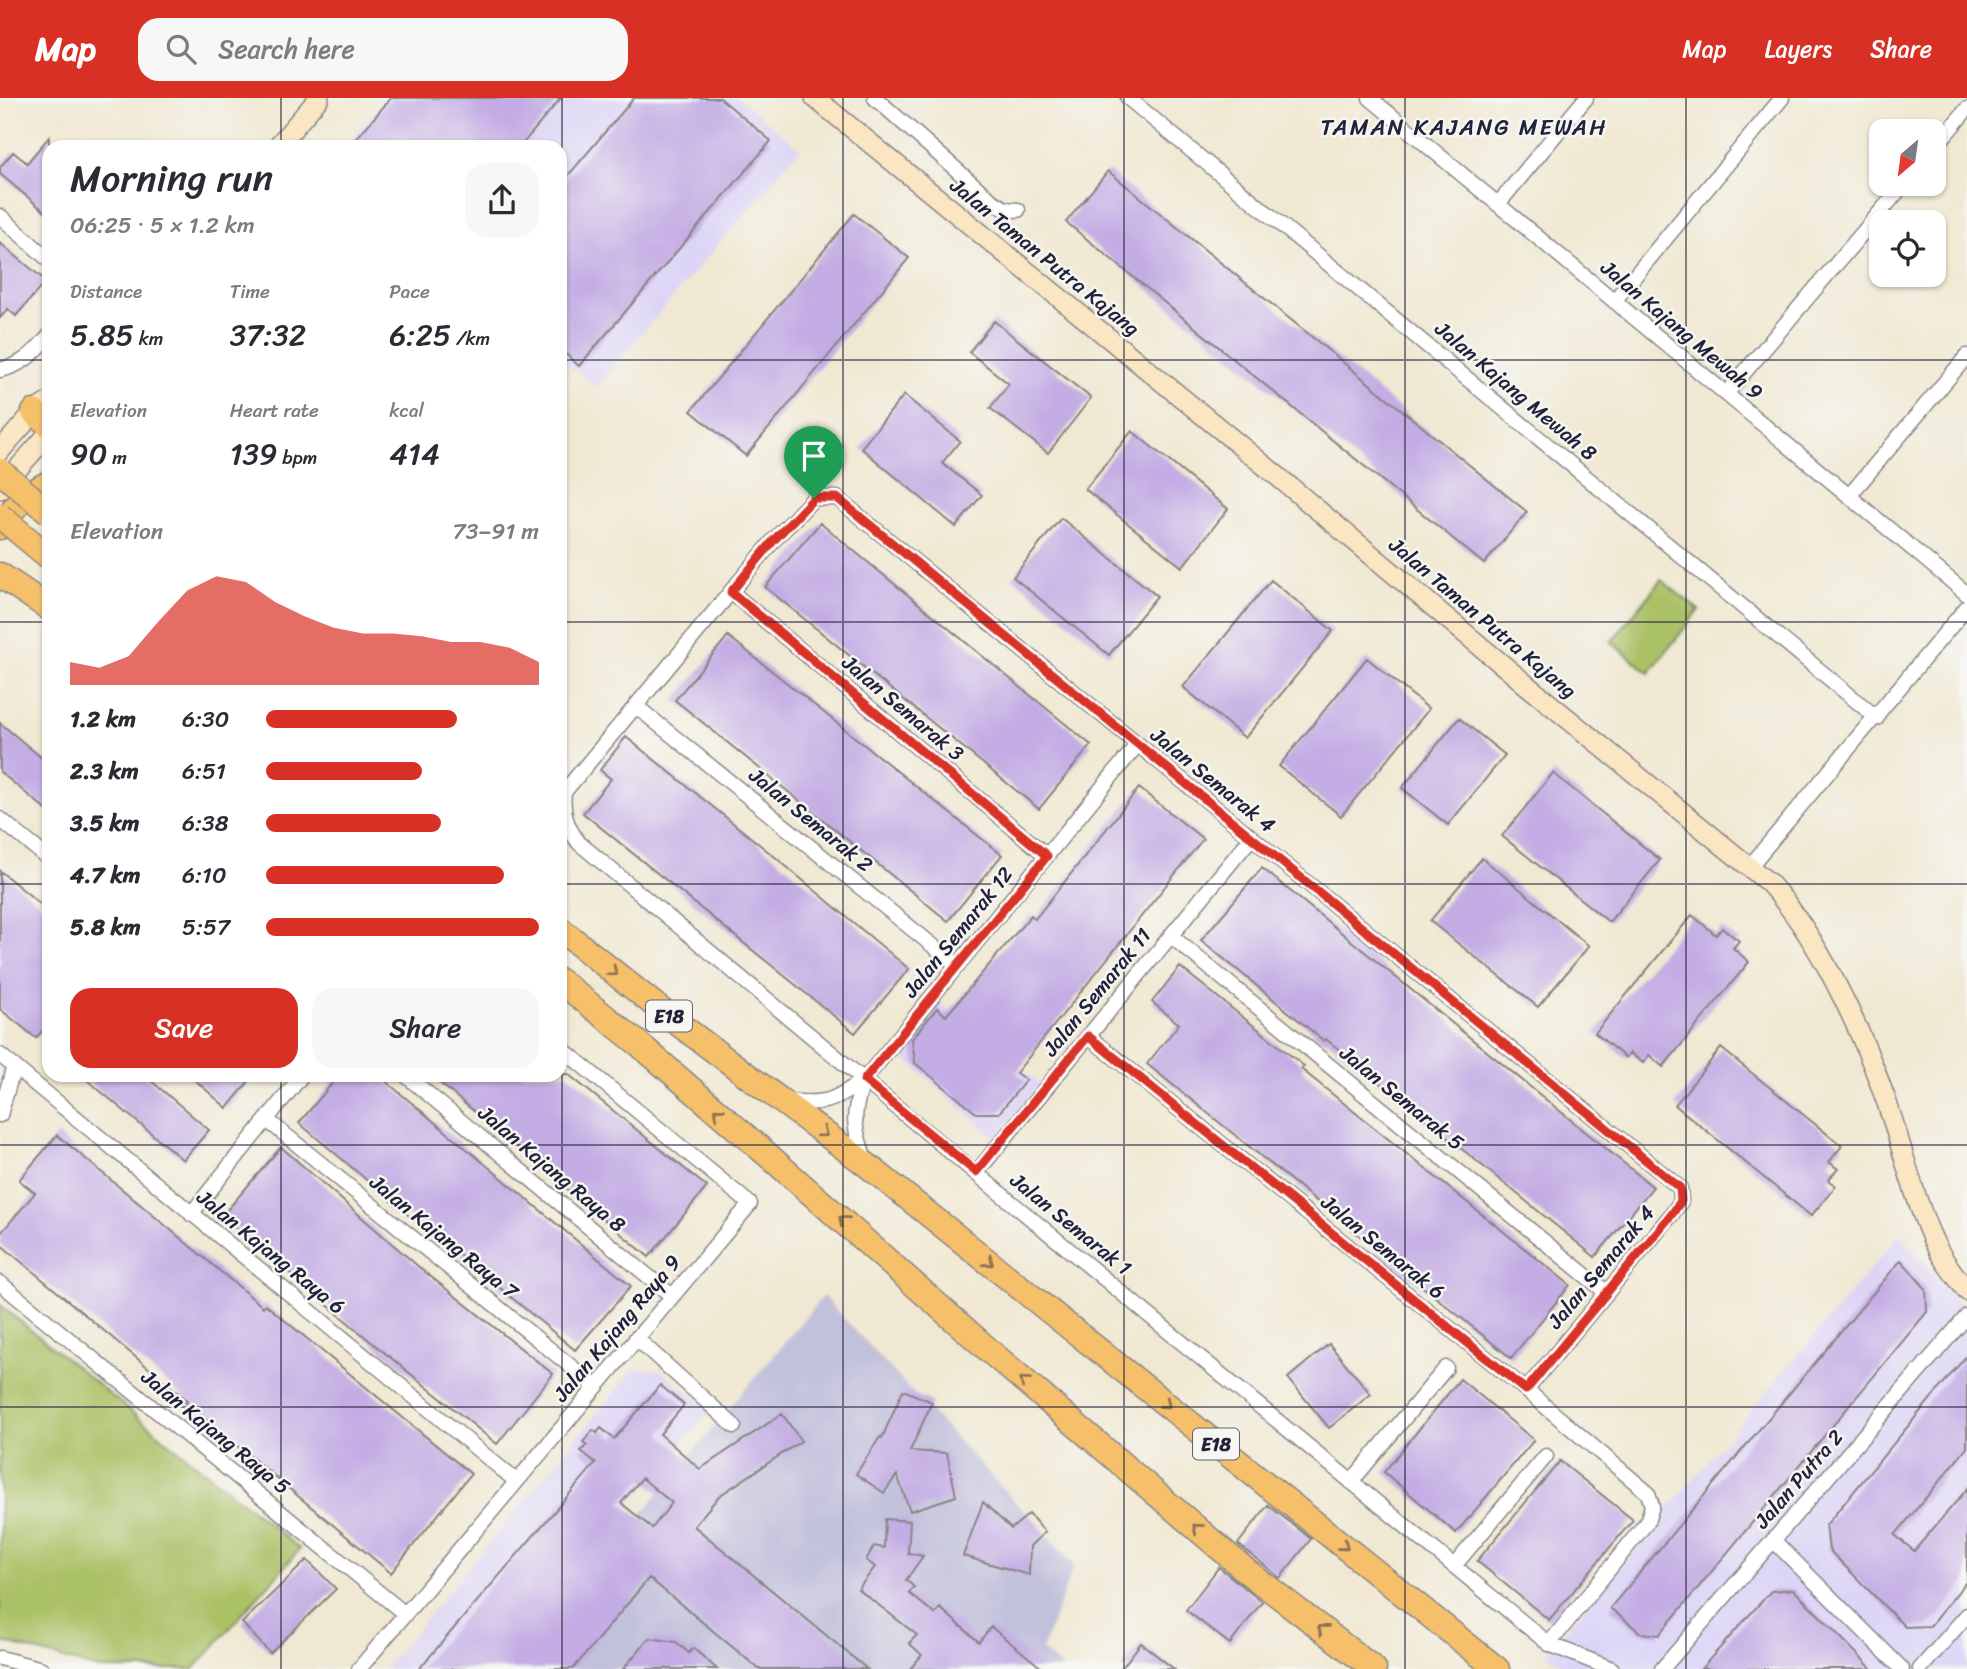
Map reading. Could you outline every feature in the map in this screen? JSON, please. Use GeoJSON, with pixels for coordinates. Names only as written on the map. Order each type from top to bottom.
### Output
{"type":"FeatureCollection","features":[{"type":"Feature","properties":{"kind":"highway"},"geometry":{"type":"LineString","coordinates":[[0,471],[42,506]]}},
{"type":"Feature","properties":{"kind":"highway"},"geometry":{"type":"LineString","coordinates":[[0,527],[23,499],[42,487]]}},
{"type":"Feature","properties":{"kind":"highway"},"geometry":{"type":"LineString","coordinates":[[0,516],[42,551]]}},
{"type":"Feature","properties":{"kind":"highway"},"geometry":{"type":"LineString","coordinates":[[0,575],[42,603]]}},
{"type":"Feature","properties":{"kind":"highway","name":"E18"},"geometry":{"type":"LineString","coordinates":[[567,934],[867,1165],[1497,1669]]}},
{"type":"Feature","properties":{"kind":"highway","name":"E18"},"geometry":{"type":"LineString","coordinates":[[567,987],[760,1148],[993,1354],[1249,1573],[1374,1669]]}},
{"type":"Feature","properties":{"kind":"street"},"geometry":{"type":"LineString","coordinates":[[283,140],[319,98]]}},
{"type":"Feature","properties":{"kind":"street","name":"Jalan Taman Putra Kajang"},"geometry":{"type":"LineString","coordinates":[[815,98],[1750,866],[1787,902],[1851,1013],[1883,1091],[1932,1238],[1946,1264],[1967,1291]]}},
{"type":"Feature","properties":{"kind":"street"},"geometry":{"type":"LineString","coordinates":[[875,98],[992,201],[1005,209],[1018,210]]}},
{"type":"Feature","properties":{"kind":"street","name":"Jalan Kajang Mewah 8"},"geometry":{"type":"LineString","coordinates":[[1128,98],[1877,718]]}},
{"type":"Feature","properties":{"kind":"street"},"geometry":{"type":"LineString","coordinates":[[1497,204],[1586,98]]}},
{"type":"Feature","properties":{"kind":"street"},"geometry":{"type":"LineString","coordinates":[[1614,301],[1782,98]]}},
{"type":"Feature","properties":{"kind":"street","name":"Jalan Kajang Mewah 9"},"geometry":{"type":"LineString","coordinates":[[1373,99],[1967,594]]}},
{"type":"Feature","properties":{"kind":"street"},"geometry":{"type":"LineString","coordinates":[[1946,134],[1967,109]]}},
{"type":"Feature","properties":{"kind":"street"},"geometry":{"type":"LineString","coordinates":[[1726,394],[1894,196]]}},
{"type":"Feature","properties":{"kind":"street"},"geometry":{"type":"LineString","coordinates":[[0,216],[42,254]]}},
{"type":"Feature","properties":{"kind":"street"},"geometry":{"type":"LineString","coordinates":[[0,370],[13,368],[28,359],[42,344]]}},
{"type":"Feature","properties":{"kind":"street"},"geometry":{"type":"LineString","coordinates":[[1849,496],[1967,356]]}},
{"type":"Feature","properties":{"kind":"street"},"geometry":{"type":"LineString","coordinates":[[0,450],[42,415]]}},
{"type":"Feature","properties":{"kind":"street"},"geometry":{"type":"LineString","coordinates":[[0,489],[42,441]]}},
{"type":"Feature","properties":{"kind":"street","name":"Jalan Semarak 4"},"geometry":{"type":"LineString","coordinates":[[567,790],[774,540],[814,498],[837,498],[1680,1188],[1681,1201],[1526,1390]]}},
{"type":"Feature","properties":{"kind":"street","name":"Jalan Semarak 3"},"geometry":{"type":"LineString","coordinates":[[731,592],[1047,856]]}},
{"type":"Feature","properties":{"kind":"street"},"geometry":{"type":"LineString","coordinates":[[1750,866],[1877,718],[1967,607]]}},
{"type":"Feature","properties":{"kind":"street","name":"Jalan Semarak 2"},"geometry":{"type":"LineString","coordinates":[[637,707],[958,966]]}},
{"type":"Feature","properties":{"kind":"street","name":"Jalan Semarak 12"},"geometry":{"type":"LineString","coordinates":[[780,1100],[815,1104],[827,1102],[864,1080],[1137,745]]}},
{"type":"Feature","properties":{"kind":"street"},"geometry":{"type":"LineString","coordinates":[[0,819],[42,853]]}},
{"type":"Feature","properties":{"kind":"street","name":"Jalan Semarak 1"},"geometry":{"type":"LineString","coordinates":[[567,825],[579,843],[1549,1644],[1612,1669]]}},
{"type":"Feature","properties":{"kind":"street","name":"Jalan Semarak 11"},"geometry":{"type":"LineString","coordinates":[[976,1172],[1251,838]]}},
{"type":"Feature","properties":{"kind":"street","name":"Jalan Semarak 5"},"geometry":{"type":"LineString","coordinates":[[1171,936],[1607,1293]]}},
{"type":"Feature","properties":{"kind":"street","name":"Jalan Semarak 6"},"geometry":{"type":"LineString","coordinates":[[1088,1036],[1526,1390],[1648,1493],[1652,1506],[1647,1522],[1549,1644]]}},
{"type":"Feature","properties":{"kind":"street","name":"Jalan Kajang Raya 9"},"geometry":{"type":"LineString","coordinates":[[359,1669],[750,1204],[567,1053]]}},
{"type":"Feature","properties":{"kind":"street","name":"Jalan Kajang Raya 6"},"geometry":{"type":"LineString","coordinates":[[0,1055],[516,1481]]}},
{"type":"Feature","properties":{"kind":"street"},"geometry":{"type":"LineString","coordinates":[[0,1115],[14,1066]]}},
{"type":"Feature","properties":{"kind":"street","name":"Jalan Semarak 12"},"geometry":{"type":"LineString","coordinates":[[864,1080],[855,1107],[855,1130],[867,1165]]}},
{"type":"Feature","properties":{"kind":"street"},"geometry":{"type":"LineString","coordinates":[[191,1214],[297,1082]]}},
{"type":"Feature","properties":{"kind":"street","name":"Jalan Kajang Raya 8"},"geometry":{"type":"LineString","coordinates":[[414,1082],[672,1296]]}},
{"type":"Feature","properties":{"kind":"street","name":"Jalan Kajang Raya 7"},"geometry":{"type":"LineString","coordinates":[[267,1119],[595,1386]]}},
{"type":"Feature","properties":{"kind":"street","name":"Jalan Kajang Raya 5"},"geometry":{"type":"LineString","coordinates":[[0,1283],[405,1614]]}},
{"type":"Feature","properties":{"kind":"street","name":"Jalan Putra 2"},"geometry":{"type":"LineString","coordinates":[[1662,1669],[1967,1317]]}},
{"type":"Feature","properties":{"kind":"street"},"geometry":{"type":"LineString","coordinates":[[636,1338],[734,1426]]}},
{"type":"Feature","properties":{"kind":"street"},"geometry":{"type":"LineString","coordinates":[[1351,1482],[1446,1368]]}},
{"type":"Feature","properties":{"kind":"street"},"geometry":{"type":"LineString","coordinates":[[1454,1566],[1546,1456]]}},
{"type":"Feature","properties":{"kind":"street"},"geometry":{"type":"LineString","coordinates":[[1773,1540],[1902,1669]]}},
{"type":"Feature","properties":{"kind":"street"},"geometry":{"type":"LineString","coordinates":[[1920,1669],[1967,1615]]}},
{"type":"Feature","properties":{"kind":"street"},"geometry":{"type":"LineString","coordinates":[[0,1658],[42,1669]]}},
{"type":"Feature","properties":{"kind":"shaded area"},"geometry":{"type":"Polygon","coordinates":[[[386,98],[738,98],[800,149],[596,387],[567,364],[567,140],[351,140],[386,98]]]}},
{"type":"Feature","properties":{"kind":"shaded area"},"geometry":{"type":"Polygon","coordinates":[[[937,1000],[1040,1084],[996,1138],[896,1051],[937,1000]]]}},
{"type":"Feature","properties":{"kind":"shaded area"},"geometry":{"type":"Polygon","coordinates":[[[1900,1234],[1967,1311],[1967,1669],[1571,1669],[1546,1654],[1900,1234]]]}},
{"type":"Feature","properties":{"kind":"shaded area"},"geometry":{"type":"Polygon","coordinates":[[[823,1296],[1074,1565],[1042,1650],[1063,1669],[512,1669],[823,1296]]]}},
{"type":"Feature","properties":{"kind":"shaded area"},"geometry":{"type":"Polygon","coordinates":[[[634,1369],[660,1370],[711,1411],[486,1669],[384,1669],[634,1369]]]}},
{"type":"Feature","properties":{"kind":"green space"},"geometry":{"type":"Polygon","coordinates":[[[1661,580],[1699,610],[1649,673],[1611,642],[1661,580]]]}},
{"type":"Feature","properties":{"kind":"green space"},"geometry":{"type":"Polygon","coordinates":[[[0,1305],[300,1549],[194,1669],[99,1669],[0,1641],[0,1305]]]}},
{"type":"Feature","properties":{"kind":"building"},"geometry":{"type":"Polygon","coordinates":[[[391,98],[561,98],[526,140],[355,140],[391,98]]]}},
{"type":"Feature","properties":{"kind":"building"},"geometry":{"type":"Polygon","coordinates":[[[634,98],[720,98],[771,141],[579,366],[567,355],[567,177],[634,98]]]}},
{"type":"Feature","properties":{"kind":"building"},"geometry":{"type":"Polygon","coordinates":[[[42,145],[42,209],[0,174],[0,167],[13,152],[27,163],[42,145]]]}},
{"type":"Feature","properties":{"kind":"building"},"geometry":{"type":"Polygon","coordinates":[[[1108,171],[1527,512],[1484,564],[1066,222],[1108,171]]]}},
{"type":"Feature","properties":{"kind":"building"},"geometry":{"type":"Polygon","coordinates":[[[854,214],[909,258],[746,456],[691,411],[854,214]]]}},
{"type":"Feature","properties":{"kind":"building"},"geometry":{"type":"Polygon","coordinates":[[[0,243],[42,278],[42,286],[16,316],[8,309],[0,318],[0,243]]]}},
{"type":"Feature","properties":{"kind":"building"},"geometry":{"type":"Polygon","coordinates":[[[994,321],[1091,398],[1048,453],[990,408],[1009,384],[969,352],[994,321]]]}},
{"type":"Feature","properties":{"kind":"building"},"geometry":{"type":"Polygon","coordinates":[[[904,395],[960,441],[942,463],[982,495],[956,527],[861,448],[904,395]]]}},
{"type":"Feature","properties":{"kind":"building"},"geometry":{"type":"Polygon","coordinates":[[[1132,431],[1228,509],[1182,567],[1085,489],[1132,431]]]}},
{"type":"Feature","properties":{"kind":"building"},"geometry":{"type":"Polygon","coordinates":[[[1061,518],[1157,596],[1109,655],[1013,577],[1061,518]]]}},
{"type":"Feature","properties":{"kind":"building"},"geometry":{"type":"Polygon","coordinates":[[[820,523],[1091,745],[1039,809],[765,587],[820,523]]]}},
{"type":"Feature","properties":{"kind":"building"},"geometry":{"type":"Polygon","coordinates":[[[1271,580],[1333,631],[1245,738],[1183,687],[1271,580]]]}},
{"type":"Feature","properties":{"kind":"building"},"geometry":{"type":"Polygon","coordinates":[[[728,636],[1002,855],[948,921],[675,700],[728,636]]]}},
{"type":"Feature","properties":{"kind":"building"},"geometry":{"type":"Polygon","coordinates":[[[1367,658],[1429,709],[1341,816],[1279,766],[1367,658]]]}},
{"type":"Feature","properties":{"kind":"building"},"geometry":{"type":"Polygon","coordinates":[[[1459,718],[1505,755],[1448,825],[1402,788],[1459,718]]]}},
{"type":"Feature","properties":{"kind":"building"},"geometry":{"type":"Polygon","coordinates":[[[0,723],[42,758],[42,806],[0,772],[0,723]]]}},
{"type":"Feature","properties":{"kind":"building"},"geometry":{"type":"Polygon","coordinates":[[[626,737],[909,969],[855,1033],[583,813],[611,779],[600,770],[626,737]]]}},
{"type":"Feature","properties":{"kind":"building"},"geometry":{"type":"Polygon","coordinates":[[[1553,773],[1660,860],[1609,922],[1502,836],[1553,773]]]}},
{"type":"Feature","properties":{"kind":"building"},"geometry":{"type":"Polygon","coordinates":[[[1139,788],[1203,839],[1016,1073],[1026,1080],[999,1113],[976,1113],[915,1063],[912,1039],[937,1008],[946,1016],[1031,915],[1035,919],[1139,788]]]}},
{"type":"Feature","properties":{"kind":"building"},"geometry":{"type":"Polygon","coordinates":[[[1482,858],[1589,946],[1538,1007],[1430,921],[1482,858]]]}},
{"type":"Feature","properties":{"kind":"building"},"geometry":{"type":"Polygon","coordinates":[[[1262,868],[1653,1187],[1595,1257],[1201,940],[1262,868]]]}},
{"type":"Feature","properties":{"kind":"building"},"geometry":{"type":"Polygon","coordinates":[[[0,871],[42,905],[42,1031],[36,1038],[0,1009],[0,871]]]}},
{"type":"Feature","properties":{"kind":"building"},"geometry":{"type":"Polygon","coordinates":[[[1692,915],[1716,935],[1722,928],[1739,941],[1733,948],[1749,962],[1663,1067],[1649,1055],[1643,1063],[1630,1053],[1626,1058],[1595,1033],[1692,915]]]}},
{"type":"Feature","properties":{"kind":"building"},"geometry":{"type":"Polygon","coordinates":[[[1180,967],[1304,1066],[1301,1069],[1570,1285],[1511,1358],[1147,1064],[1179,1024],[1152,1002],[1180,967]]]}},
{"type":"Feature","properties":{"kind":"building"},"geometry":{"type":"Polygon","coordinates":[[[1721,1048],[1842,1146],[1829,1162],[1838,1169],[1828,1180],[1836,1186],[1811,1216],[1675,1105],[1721,1048]]]}},
{"type":"Feature","properties":{"kind":"building"},"geometry":{"type":"Polygon","coordinates":[[[568,1074],[707,1187],[649,1257],[439,1082],[567,1082],[568,1074]]]}},
{"type":"Feature","properties":{"kind":"building"},"geometry":{"type":"Polygon","coordinates":[[[90,1082],[152,1082],[209,1130],[183,1160],[90,1082]]]}},
{"type":"Feature","properties":{"kind":"building"},"geometry":{"type":"Polygon","coordinates":[[[197,1082],[248,1082],[227,1108],[197,1082]]]}},
{"type":"Feature","properties":{"kind":"building"},"geometry":{"type":"Polygon","coordinates":[[[333,1082],[387,1082],[631,1286],[575,1350],[299,1123],[333,1082]]]}},
{"type":"Feature","properties":{"kind":"building"},"geometry":{"type":"Polygon","coordinates":[[[57,1135],[263,1307],[265,1304],[471,1474],[391,1573],[0,1244],[0,1234],[35,1193],[19,1180],[57,1135]]]}},
{"type":"Feature","properties":{"kind":"building"},"geometry":{"type":"Polygon","coordinates":[[[281,1147],[420,1268],[553,1374],[497,1444],[222,1216],[281,1147]]]}},
{"type":"Feature","properties":{"kind":"building"},"geometry":{"type":"Polygon","coordinates":[[[1901,1260],[1926,1289],[1927,1312],[1659,1635],[1641,1633],[1610,1608],[1901,1260]]]}},
{"type":"Feature","properties":{"kind":"building"},"geometry":{"type":"Polygon","coordinates":[[[1329,1344],[1371,1394],[1329,1428],[1288,1378],[1329,1344]]]}},
{"type":"Feature","properties":{"kind":"building"},"geometry":{"type":"Polygon","coordinates":[[[1967,1355],[1967,1448],[1895,1535],[1914,1551],[1967,1489],[1967,1581],[1930,1626],[1905,1627],[1829,1550],[1826,1525],[1967,1355]]]}},
{"type":"Feature","properties":{"kind":"building"},"geometry":{"type":"Polygon","coordinates":[[[1460,1379],[1534,1440],[1456,1533],[1384,1472],[1460,1379]]]}},
{"type":"Feature","properties":{"kind":"building"},"geometry":{"type":"Polygon","coordinates":[[[660,1385],[684,1405],[660,1434],[700,1469],[782,1414],[801,1441],[719,1496],[694,1526],[867,1669],[759,1669],[649,1578],[573,1669],[419,1669],[596,1463],[581,1451],[587,1445],[583,1442],[593,1430],[597,1433],[601,1428],[614,1439],[660,1385]],[[642,1478],[621,1503],[652,1528],[672,1503],[642,1478]]]}},
{"type":"Feature","properties":{"kind":"building"},"geometry":{"type":"Polygon","coordinates":[[[903,1390],[932,1402],[910,1451],[947,1453],[956,1496],[910,1511],[897,1475],[884,1493],[856,1474],[880,1437],[882,1438],[903,1390]]]}},
{"type":"Feature","properties":{"kind":"building"},"geometry":{"type":"Polygon","coordinates":[[[1560,1461],[1633,1520],[1549,1620],[1477,1561],[1560,1461]]]}},
{"type":"Feature","properties":{"kind":"building"},"geometry":{"type":"Polygon","coordinates":[[[983,1502],[1011,1529],[1029,1514],[1045,1532],[1030,1546],[1029,1575],[963,1556],[983,1502]]]}},
{"type":"Feature","properties":{"kind":"building"},"geometry":{"type":"Polygon","coordinates":[[[1268,1505],[1311,1539],[1280,1578],[1238,1544],[1268,1505]]]}},
{"type":"Feature","properties":{"kind":"building"},"geometry":{"type":"Polygon","coordinates":[[[885,1519],[910,1521],[908,1553],[923,1556],[906,1580],[914,1587],[909,1593],[935,1614],[940,1608],[979,1642],[991,1627],[1043,1669],[910,1669],[922,1655],[909,1643],[917,1635],[858,1589],[875,1567],[866,1560],[874,1546],[884,1548],[885,1519]]]}},
{"type":"Feature","properties":{"kind":"building"},"geometry":{"type":"Polygon","coordinates":[[[307,1560],[336,1589],[270,1653],[242,1623],[307,1560]]]}},
{"type":"Feature","properties":{"kind":"building"},"geometry":{"type":"Polygon","coordinates":[[[1219,1567],[1262,1602],[1230,1644],[1186,1610],[1219,1567]]]}},
{"type":"Feature","properties":{"kind":"building"},"geometry":{"type":"Polygon","coordinates":[[[1793,1589],[1872,1669],[1701,1669],[1771,1591],[1793,1589]]]}},
{"type":"Feature","properties":{"kind":"building"},"geometry":{"type":"Polygon","coordinates":[[[649,1638],[676,1642],[689,1653],[693,1648],[717,1669],[623,1669],[649,1638]]]}},
{"type":"Feature","properties":{"kind":"building"},"geometry":{"type":"Polygon","coordinates":[[[1141,1643],[1174,1669],[1121,1669],[1141,1643]]]}},
{"type":"Feature","properties":{"kind":"district","name":"TAMAN KAJANG MEWAH"},"geometry":{"type":"Point","coordinates":[1464,127]}},
{"type":"Feature","properties":{"kind":"route"},"geometry":{"type":"LineString","coordinates":[[814,498],[837,498],[1680,1188],[1681,1201],[1672,1214],[1526,1390],[1088,1036],[976,1172],[864,1080],[1047,856],[731,592],[774,540],[814,498]]}}]}
